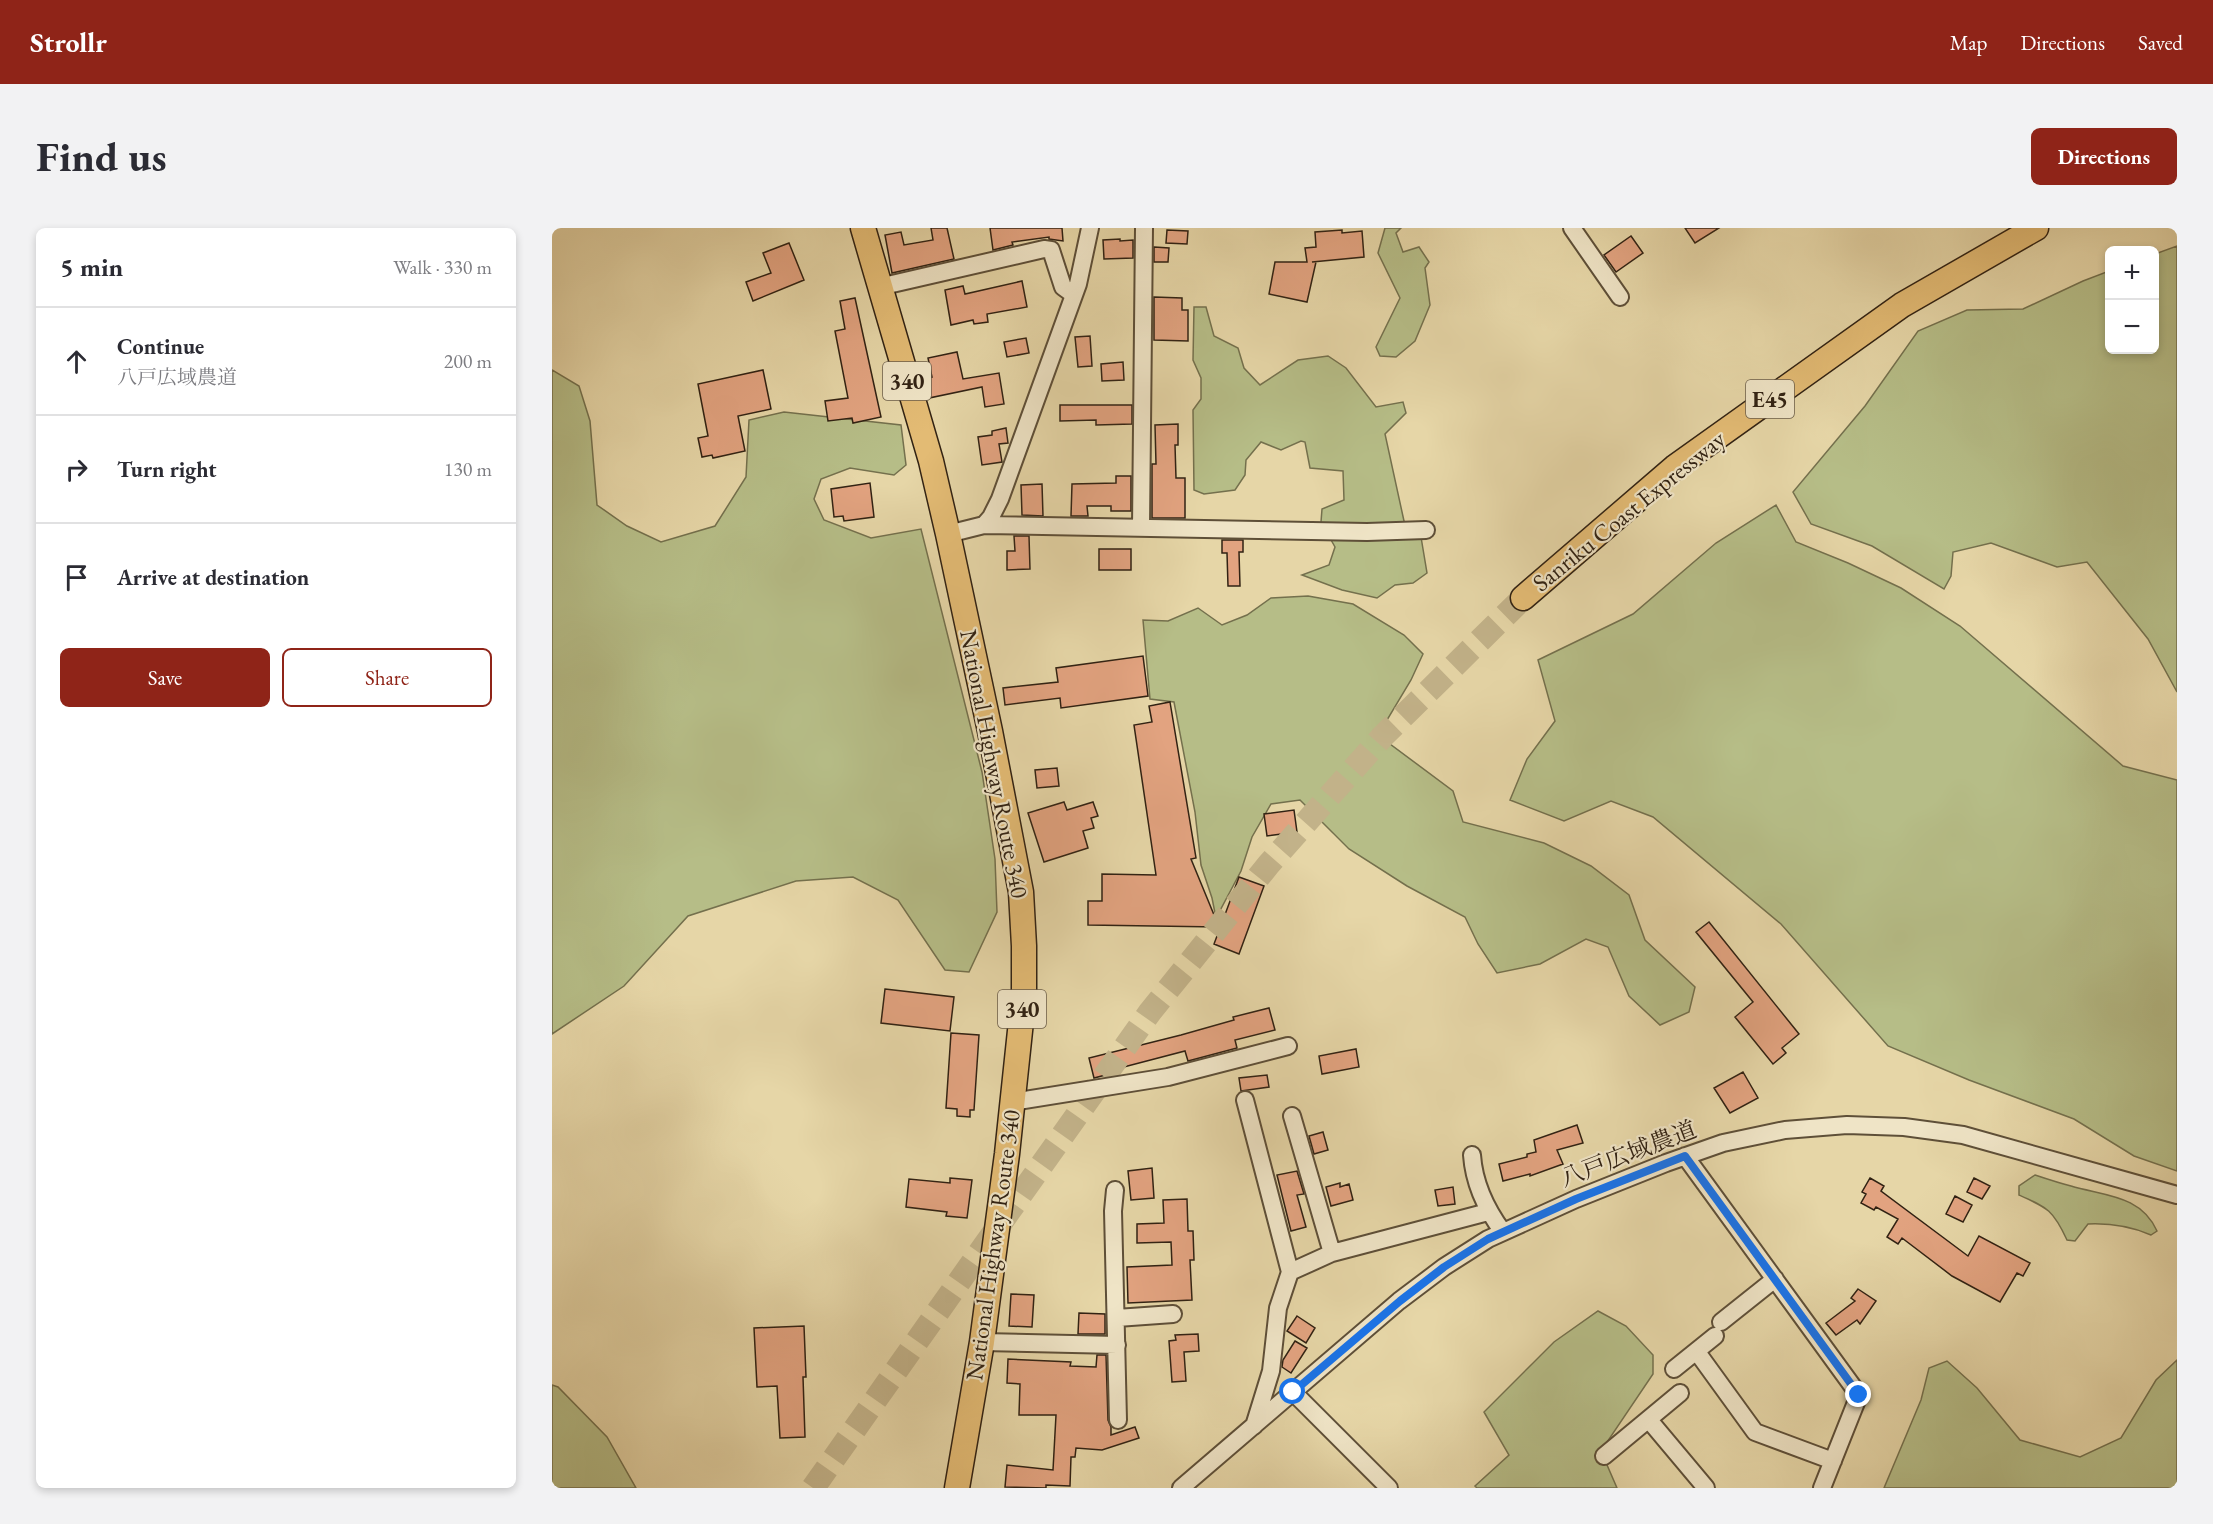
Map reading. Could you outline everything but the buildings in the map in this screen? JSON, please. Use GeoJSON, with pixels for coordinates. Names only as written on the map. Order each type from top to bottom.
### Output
{"type":"FeatureCollection","features":[{"type":"Feature","properties":{"kind":"highway","name":"Sanriku Coast Expressway"},"geometry":{"type":"LineString","coordinates":[[1523,598],[1675,467],[1902,305],[2036,228]]}},
{"type":"Feature","properties":{"kind":"highway","name":"National Highway Route 340"},"geometry":{"type":"LineString","coordinates":[[867,229],[879,287],[931,461],[948,534],[988,721],[1021,892],[1024,993],[982,1342],[957,1488]]}},
{"type":"Feature","properties":{"kind":"street"},"geometry":{"type":"LineString","coordinates":[[984,525],[1000,499],[1074,296],[1090,228]]}},
{"type":"Feature","properties":{"kind":"street"},"geometry":{"type":"LineString","coordinates":[[1141,527],[1144,228]]}},
{"type":"Feature","properties":{"kind":"street"},"geometry":{"type":"LineString","coordinates":[[1572,228],[1620,297]]}},
{"type":"Feature","properties":{"kind":"street"},"geometry":{"type":"LineString","coordinates":[[879,287],[1044,249],[1051,250],[1063,287],[1074,296]]}},
{"type":"Feature","properties":{"kind":"street"},"geometry":{"type":"LineString","coordinates":[[948,534],[984,525],[1367,532],[1426,530]]}},
{"type":"Feature","properties":{"kind":"street"},"geometry":{"type":"LineString","coordinates":[[1012,1102],[1168,1077],[1288,1046]]}},
{"type":"Feature","properties":{"kind":"street"},"geometry":{"type":"LineString","coordinates":[[1245,1100],[1290,1272],[1278,1308],[1271,1371],[1261,1397],[1254,1426]]}},
{"type":"Feature","properties":{"kind":"street"},"geometry":{"type":"LineString","coordinates":[[1292,1116],[1332,1253]]}},
{"type":"Feature","properties":{"kind":"street","name":"八戸広域農道"},"geometry":{"type":"LineString","coordinates":[[1181,1488],[1444,1267],[1503,1232],[1576,1199],[1723,1143],[1785,1130],[1847,1125],[1904,1127],[1964,1135],[2177,1195]]}},
{"type":"Feature","properties":{"kind":"street"},"geometry":{"type":"LineString","coordinates":[[1472,1155],[1477,1182],[1488,1212],[1503,1232]]}},
{"type":"Feature","properties":{"kind":"street"},"geometry":{"type":"LineString","coordinates":[[1685,1156],[1859,1395],[1822,1488]]}},
{"type":"Feature","properties":{"kind":"street"},"geometry":{"type":"LineString","coordinates":[[1115,1190],[1113,1211],[1118,1419]]}},
{"type":"Feature","properties":{"kind":"street"},"geometry":{"type":"LineString","coordinates":[[1290,1272],[1332,1253],[1488,1212]]}},
{"type":"Feature","properties":{"kind":"street"},"geometry":{"type":"LineString","coordinates":[[1674,1369],[1697,1352],[1718,1329],[1775,1279]]}},
{"type":"Feature","properties":{"kind":"street"},"geometry":{"type":"LineString","coordinates":[[1117,1318],[1173,1314]]}},
{"type":"Feature","properties":{"kind":"street"},"geometry":{"type":"LineString","coordinates":[[982,1342],[1117,1345]]}},
{"type":"Feature","properties":{"kind":"street"},"geometry":{"type":"LineString","coordinates":[[1697,1352],[1755,1432],[1833,1461]]}},
{"type":"Feature","properties":{"kind":"street"},"geometry":{"type":"LineString","coordinates":[[1293,1392],[1389,1488]]}},
{"type":"Feature","properties":{"kind":"street"},"geometry":{"type":"LineString","coordinates":[[1604,1456],[1680,1393]]}},
{"type":"Feature","properties":{"kind":"street"},"geometry":{"type":"LineString","coordinates":[[1649,1420],[1706,1488]]}},
{"type":"Feature","properties":{"kind":"green space"},"geometry":{"type":"Polygon","coordinates":[[[1385,228],[1401,228],[1396,233],[1403,252],[1419,247],[1429,262],[1425,268],[1430,305],[1415,341],[1396,357],[1380,356],[1376,347],[1400,298],[1378,253],[1385,228]]]}},
{"type":"Feature","properties":{"kind":"green space"},"geometry":{"type":"Polygon","coordinates":[[[2177,246],[2177,692],[2148,639],[2087,562],[2057,567],[1991,543],[1953,552],[1951,576],[1944,589],[1872,546],[1811,524],[1793,492],[1865,406],[1918,331],[1967,310],[2023,309],[2105,273],[2105,354],[2159,354],[2159,253],[2177,246]]]}},
{"type":"Feature","properties":{"kind":"green space"},"geometry":{"type":"Polygon","coordinates":[[[1194,307],[1206,307],[1214,336],[1238,348],[1244,368],[1260,385],[1298,360],[1328,356],[1346,368],[1376,407],[1403,402],[1406,413],[1385,434],[1404,521],[1421,537],[1427,573],[1413,583],[1395,585],[1377,598],[1342,590],[1302,575],[1329,565],[1335,547],[1321,522],[1322,509],[1344,500],[1343,471],[1310,468],[1305,442],[1301,441],[1281,450],[1261,442],[1246,460],[1245,475],[1235,490],[1204,494],[1194,490],[1193,410],[1201,399],[1201,378],[1193,360],[1194,307]]]}},
{"type":"Feature","properties":{"kind":"green space"},"geometry":{"type":"Polygon","coordinates":[[[552,370],[579,386],[590,421],[597,505],[627,526],[661,542],[715,526],[746,477],[749,420],[784,412],[901,425],[906,465],[894,475],[850,468],[821,479],[814,499],[824,520],[871,538],[921,529],[982,772],[995,859],[997,912],[969,972],[945,970],[898,900],[853,877],[796,881],[688,916],[624,986],[552,1034],[552,370]]]}},
{"type":"Feature","properties":{"kind":"green space"},"geometry":{"type":"Polygon","coordinates":[[[1776,505],[1796,542],[1901,588],[1960,626],[2123,766],[2177,780],[2177,1171],[2134,1156],[2074,1119],[1969,1080],[1888,1046],[1781,924],[1653,817],[1611,801],[1564,821],[1510,800],[1527,759],[1555,721],[1538,660],[1633,614],[1716,543],[1776,505]]]}},
{"type":"Feature","properties":{"kind":"green space"},"geometry":{"type":"Polygon","coordinates":[[[1308,596],[1353,604],[1404,635],[1423,654],[1411,680],[1378,735],[1453,791],[1463,822],[1544,843],[1591,866],[1629,895],[1645,940],[1695,987],[1689,1012],[1660,1025],[1629,996],[1608,947],[1586,939],[1540,964],[1497,973],[1478,944],[1465,917],[1407,886],[1349,849],[1300,800],[1271,804],[1252,837],[1241,871],[1216,918],[1201,865],[1195,812],[1174,702],[1150,699],[1143,620],[1168,621],[1198,608],[1222,625],[1247,615],[1271,598],[1308,596]]]}},
{"type":"Feature","properties":{"kind":"green space"},"geometry":{"type":"Polygon","coordinates":[[[2035,1175],[2109,1195],[2132,1204],[2142,1210],[2157,1231],[2151,1235],[2120,1226],[2088,1224],[2075,1241],[2067,1240],[2058,1222],[2049,1211],[2019,1195],[2019,1186],[2035,1175]]]}},
{"type":"Feature","properties":{"kind":"green space"},"geometry":{"type":"Polygon","coordinates":[[[1598,1311],[1626,1326],[1653,1355],[1653,1374],[1601,1451],[1617,1488],[1477,1488],[1475,1486],[1509,1455],[1484,1412],[1554,1342],[1598,1311]]]}},
{"type":"Feature","properties":{"kind":"green space"},"geometry":{"type":"Polygon","coordinates":[[[2177,1360],[2177,1488],[1884,1488],[1921,1400],[1929,1368],[1947,1361],[1977,1388],[2020,1440],[2080,1457],[2121,1438],[2156,1380],[2177,1360]]]}},
{"type":"Feature","properties":{"kind":"green space"},"geometry":{"type":"Polygon","coordinates":[[[552,1385],[558,1387],[607,1437],[636,1488],[552,1488],[552,1385]]]}},
{"type":"Feature","properties":{"kind":"tunnel"},"geometry":{"type":"LineString","coordinates":[[813,1488],[1150,1012],[1269,864],[1383,736],[1523,598]]}},
{"type":"Feature","properties":{"kind":"route"},"geometry":{"type":"LineString","coordinates":[[1293,1392],[1400,1301],[1444,1267],[1488,1239],[1576,1199],[1685,1156],[1859,1395]]}}]}
